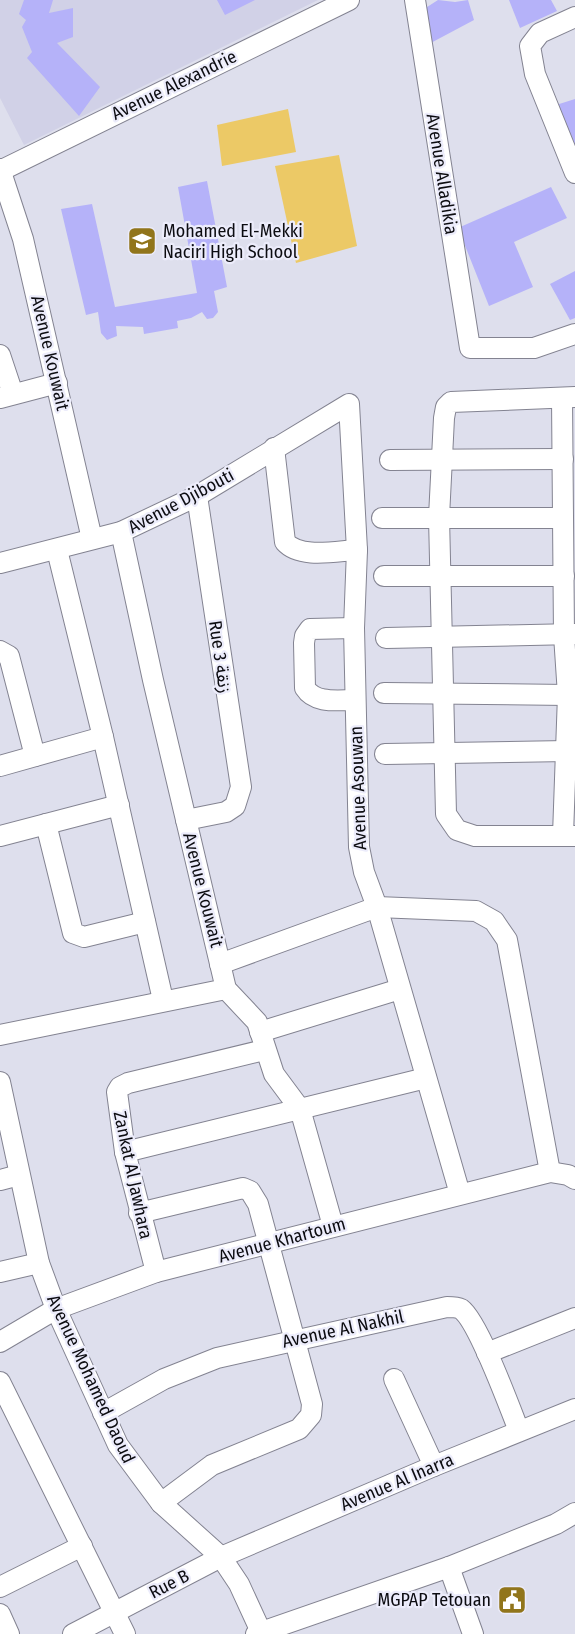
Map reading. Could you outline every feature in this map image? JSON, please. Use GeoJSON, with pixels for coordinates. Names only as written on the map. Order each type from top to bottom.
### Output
{"type":"FeatureCollection","features":[{"type":"Feature","properties":{"kind":"street","name":"Avenue Alexandrie"},"geometry":{"type":"LineString","coordinates":[[1,170],[349,0]]}},
{"type":"Feature","properties":{"kind":"street","name":"Avenue Alladikia"},"geometry":{"type":"LineString","coordinates":[[415,0],[470,348],[534,348],[575,334]]}},
{"type":"Feature","properties":{"kind":"street"},"geometry":{"type":"LineString","coordinates":[[575,17],[540,33],[530,46],[534,74],[575,173]]}},
{"type":"Feature","properties":{"kind":"street","name":"Avenue Kouwait"},"geometry":{"type":"LineString","coordinates":[[1,170],[24,239],[92,539]]}},
{"type":"Feature","properties":{"kind":"street"},"geometry":{"type":"LineString","coordinates":[[0,355],[6,396],[57,383]]}},
{"type":"Feature","properties":{"kind":"street"},"geometry":{"type":"LineString","coordinates":[[568,398],[563,459],[562,518],[569,635],[567,751],[569,836],[475,836],[457,830],[446,814],[439,517],[442,459],[444,418],[446,407],[451,402],[568,398]]}},
{"type":"Feature","properties":{"kind":"street","name":"Avenue Djibouti"},"geometry":{"type":"LineString","coordinates":[[0,563],[121,532],[197,496],[349,404]]}},
{"type":"Feature","properties":{"kind":"street","name":"Avenue Asouwan"},"geometry":{"type":"LineString","coordinates":[[349,404],[357,550],[354,628],[359,847],[364,873],[377,908],[460,1194]]}},
{"type":"Feature","properties":{"kind":"street"},"geometry":{"type":"LineString","coordinates":[[274,448],[285,542],[290,548],[300,552],[357,550]]}},
{"type":"Feature","properties":{"kind":"street"},"geometry":{"type":"LineString","coordinates":[[390,460],[563,459]]}},
{"type":"Feature","properties":{"kind":"street","name":"Rue 3 زنقة"},"geometry":{"type":"LineString","coordinates":[[186,820],[226,812],[235,806],[241,787],[197,496]]}},
{"type":"Feature","properties":{"kind":"street"},"geometry":{"type":"LineString","coordinates":[[382,518],[562,518]]}},
{"type":"Feature","properties":{"kind":"street","name":"Avenue Kouwait"},"geometry":{"type":"LineString","coordinates":[[121,532],[226,989]]}},
{"type":"Feature","properties":{"kind":"street"},"geometry":{"type":"LineString","coordinates":[[57,550],[104,737],[163,1000]]}},
{"type":"Feature","properties":{"kind":"street"},"geometry":{"type":"LineString","coordinates":[[384,576],[564,576]]}},
{"type":"Feature","properties":{"kind":"street"},"geometry":{"type":"LineString","coordinates":[[354,628],[310,629],[304,636],[304,643],[305,688],[309,694],[316,699],[355,700]]}},
{"type":"Feature","properties":{"kind":"street"},"geometry":{"type":"LineString","coordinates":[[386,638],[442,635],[569,635]]}},
{"type":"Feature","properties":{"kind":"street"},"geometry":{"type":"LineString","coordinates":[[0,651],[9,656],[35,756]]}},
{"type":"Feature","properties":{"kind":"street"},"geometry":{"type":"LineString","coordinates":[[384,693],[568,695]]}},
{"type":"Feature","properties":{"kind":"street"},"geometry":{"type":"LineString","coordinates":[[0,766],[104,737]]}},
{"type":"Feature","properties":{"kind":"street"},"geometry":{"type":"LineString","coordinates":[[386,754],[444,755],[567,751]]}},
{"type":"Feature","properties":{"kind":"street"},"geometry":{"type":"LineString","coordinates":[[0,836],[119,805]]}},
{"type":"Feature","properties":{"kind":"street"},"geometry":{"type":"LineString","coordinates":[[46,824],[73,933],[84,937],[145,922]]}},
{"type":"Feature","properties":{"kind":"street"},"geometry":{"type":"LineString","coordinates":[[220,964],[377,908],[476,911],[494,921],[502,929],[507,940],[550,1172]]}},
{"type":"Feature","properties":{"kind":"street"},"geometry":{"type":"LineString","coordinates":[[0,1035],[226,989],[248,1010],[274,1074],[300,1109],[333,1226]]}},
{"type":"Feature","properties":{"kind":"street"},"geometry":{"type":"LineString","coordinates":[[262,1041],[400,989]]}},
{"type":"Feature","properties":{"kind":"street","name":"Zankat Al Jawhara"},"geometry":{"type":"LineString","coordinates":[[156,1272],[125,1152],[117,1098],[120,1087],[262,1041]]}},
{"type":"Feature","properties":{"kind":"street"},"geometry":{"type":"LineString","coordinates":[[125,1152],[426,1078]]}},
{"type":"Feature","properties":{"kind":"street","name":"Avenue Mohamed Daoud"},"geometry":{"type":"LineString","coordinates":[[0,1082],[10,1178],[56,1309],[118,1445],[160,1503],[221,1557],[239,1584],[260,1633]]}},
{"type":"Feature","properties":{"kind":"street","name":"Avenue Khartoum"},"geometry":{"type":"LineString","coordinates":[[0,1342],[56,1309],[156,1272],[550,1172],[568,1174],[575,1179]]}},
{"type":"Feature","properties":{"kind":"street"},"geometry":{"type":"LineString","coordinates":[[139,1213],[243,1188],[249,1191],[254,1197],[269,1245],[312,1404],[306,1423],[299,1429],[212,1465],[160,1503]]}},
{"type":"Feature","properties":{"kind":"street"},"geometry":{"type":"LineString","coordinates":[[0,1272],[39,1263]]}},
{"type":"Feature","properties":{"kind":"street","name":"Avenue Al Nakhil"},"geometry":{"type":"LineString","coordinates":[[103,1413],[164,1379],[194,1367],[294,1339],[447,1306],[462,1310],[487,1353],[519,1431]]}},
{"type":"Feature","properties":{"kind":"street"},"geometry":{"type":"LineString","coordinates":[[487,1353],[575,1318]]}},
{"type":"Feature","properties":{"kind":"street"},"geometry":{"type":"LineString","coordinates":[[394,1379],[434,1466]]}},
{"type":"Feature","properties":{"kind":"street"},"geometry":{"type":"LineString","coordinates":[[0,1382],[116,1611],[125,1634]]}},
{"type":"Feature","properties":{"kind":"street","name":"Avenue Al Inarra"},"geometry":{"type":"LineString","coordinates":[[221,1557],[575,1409]]}},
{"type":"Feature","properties":{"kind":"street"},"geometry":{"type":"LineString","coordinates":[[260,1633],[449,1568],[556,1524],[575,1513]]}},
{"type":"Feature","properties":{"kind":"street"},"geometry":{"type":"LineString","coordinates":[[0,1587],[82,1546]]}},
{"type":"Feature","properties":{"kind":"street","name":"Rue B"},"geometry":{"type":"LineString","coordinates":[[73,1634],[221,1557]]}},
{"type":"Feature","properties":{"kind":"street"},"geometry":{"type":"LineString","coordinates":[[449,1568],[473,1634]]}},
{"type":"Feature","properties":{"kind":"street"},"geometry":{"type":"LineString","coordinates":[[0,1614],[9,1634]]}},
{"type":"Feature","properties":{"kind":"shaded area"},"geometry":{"type":"Polygon","coordinates":[[[0,0],[318,0],[24,145],[0,98],[0,0]]]}},
{"type":"Feature","properties":{"kind":"shaded area"},"geometry":{"type":"Polygon","coordinates":[[[288,109],[296,152],[222,166],[217,125],[288,109]]]}},
{"type":"Feature","properties":{"kind":"shaded area"},"geometry":{"type":"Polygon","coordinates":[[[339,155],[357,246],[296,263],[275,166],[339,155]]]}},
{"type":"Feature","properties":{"kind":"building"},"geometry":{"type":"Polygon","coordinates":[[[24,0],[53,0],[49,13],[73,8],[73,37],[57,43],[100,87],[79,116],[27,58],[32,52],[22,27],[26,20],[19,14],[24,0]]]}},
{"type":"Feature","properties":{"kind":"building"},"geometry":{"type":"Polygon","coordinates":[[[217,0],[255,0],[225,15],[217,0]]]}},
{"type":"Feature","properties":{"kind":"building"},"geometry":{"type":"Polygon","coordinates":[[[438,0],[455,2],[468,0],[474,20],[427,45],[424,9],[438,0]]]}},
{"type":"Feature","properties":{"kind":"building"},"geometry":{"type":"Polygon","coordinates":[[[509,0],[551,0],[557,11],[520,28],[509,0]]]}},
{"type":"Feature","properties":{"kind":"building"},"geometry":{"type":"Polygon","coordinates":[[[575,99],[575,158],[556,105],[575,99]]]}},
{"type":"Feature","properties":{"kind":"building"},"geometry":{"type":"Polygon","coordinates":[[[207,181],[227,287],[214,291],[218,312],[213,318],[207,319],[202,312],[191,318],[177,321],[178,328],[144,334],[143,327],[116,326],[117,336],[107,340],[101,333],[98,312],[86,315],[61,209],[92,204],[115,307],[197,293],[178,187],[207,181]]]}},
{"type":"Feature","properties":{"kind":"building"},"geometry":{"type":"Polygon","coordinates":[[[551,187],[567,218],[514,242],[533,287],[489,306],[458,228],[551,187]]]}},
{"type":"Feature","properties":{"kind":"building"},"geometry":{"type":"Polygon","coordinates":[[[575,271],[575,318],[570,320],[550,284],[575,271]]]}},
{"type":"Feature","properties":{"kind":"place","name":"Mohamed El-Mekki Naciri High School"},"geometry":{"type":"Point","coordinates":[142,241]}},
{"type":"Feature","properties":{"kind":"place","name":"MGPAP Tetouan"},"geometry":{"type":"Point","coordinates":[512,1600]}}]}
